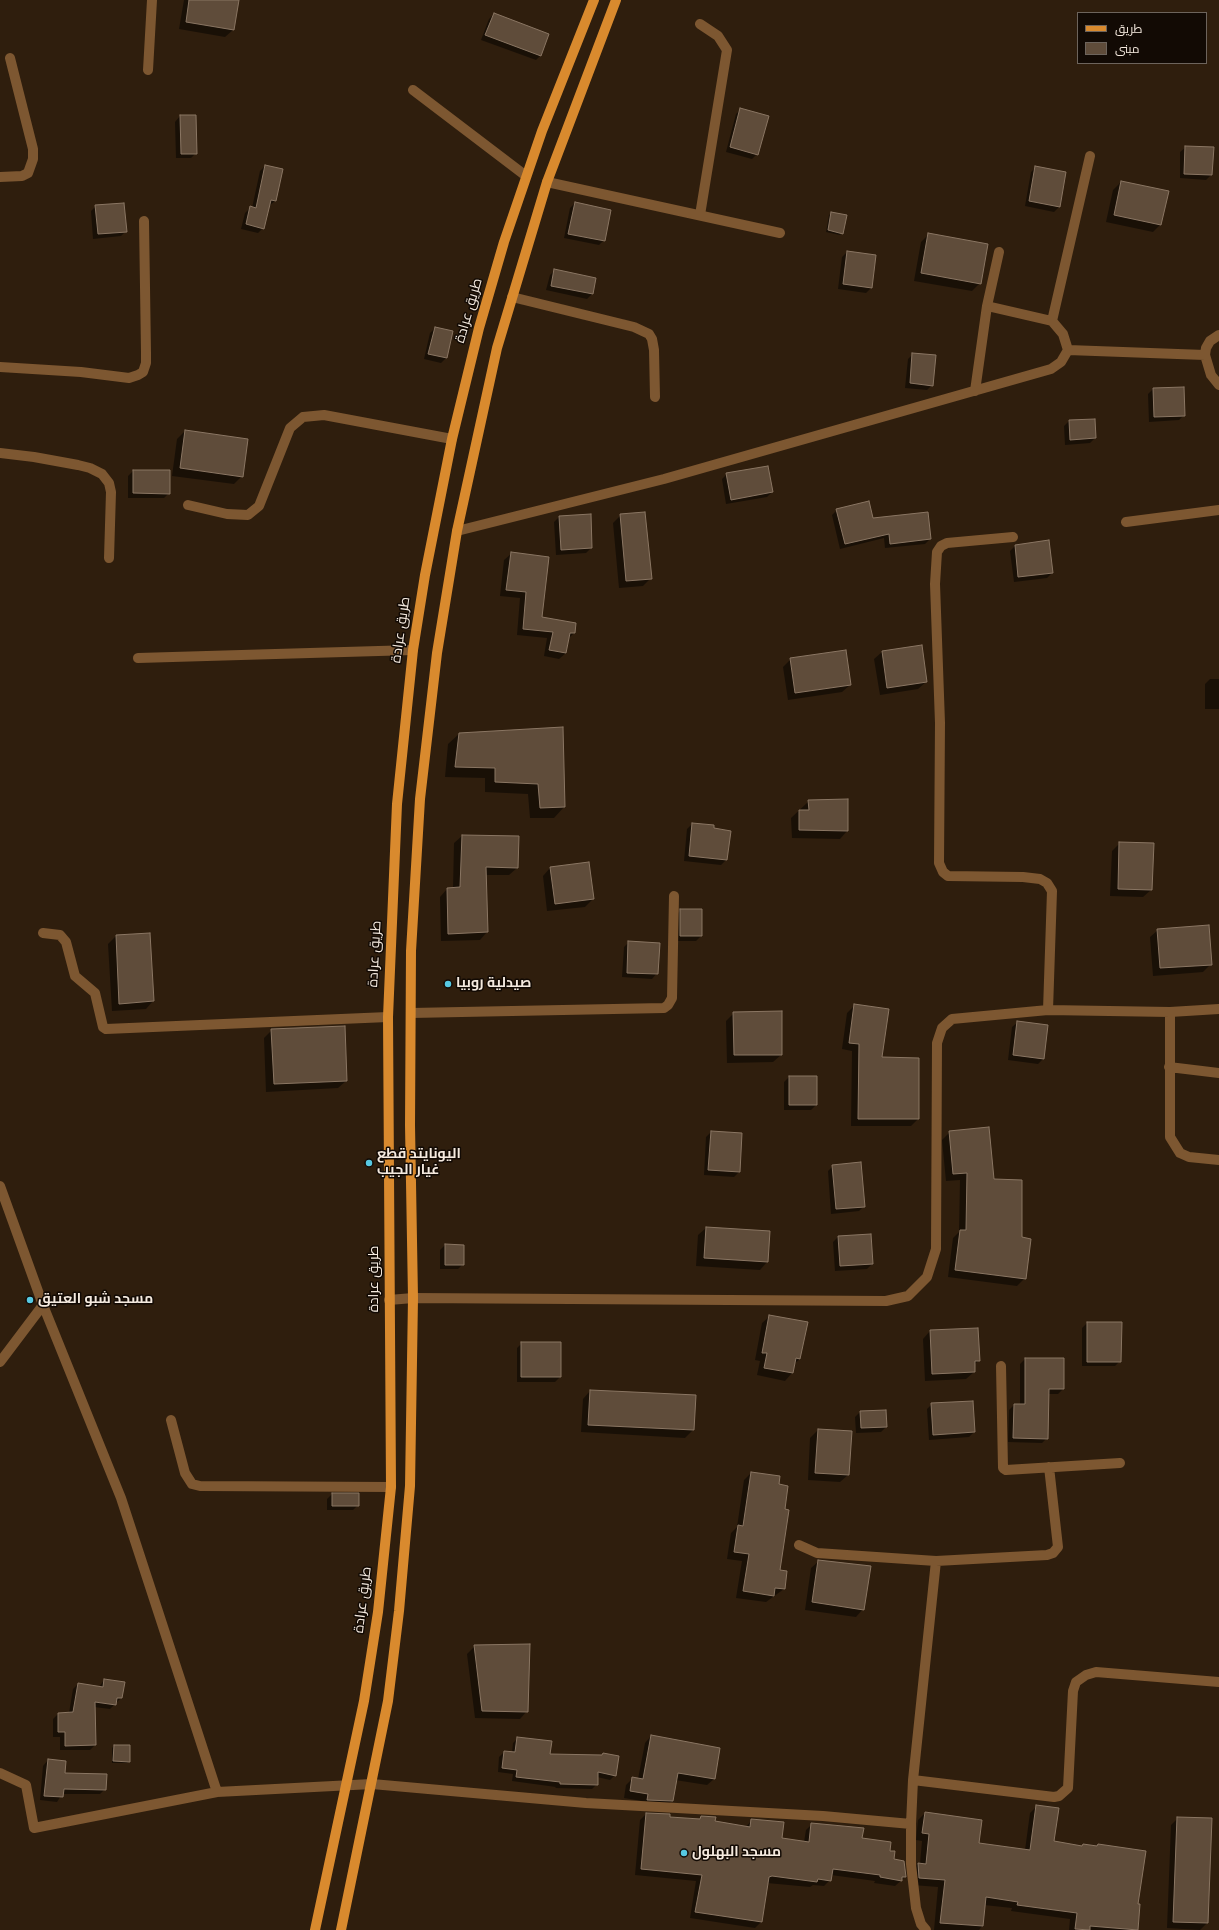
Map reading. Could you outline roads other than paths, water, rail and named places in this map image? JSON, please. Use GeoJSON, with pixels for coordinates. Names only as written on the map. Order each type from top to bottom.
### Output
{"type":"FeatureCollection","features":[{"type":"Feature","properties":{"kind":"main road","name":"طريق عرادة"},"geometry":{"type":"LineString","coordinates":[[315,1930],[364,1701],[378,1612],[391,1487],[388,1017],[397,804],[413,650],[425,575],[452,439],[479,328],[526,176],[542,131],[594,0]]}},
{"type":"Feature","properties":{"kind":"main road"},"geometry":{"type":"LineString","coordinates":[[341,1930],[388,1701],[406,1540],[410,1486],[413,1298],[410,1125],[411,951],[420,799],[437,653],[457,532],[495,355],[547,182],[616,0]]}},
{"type":"Feature","properties":{"kind":"street"},"geometry":{"type":"LineString","coordinates":[[148,70],[152,0]]}},
{"type":"Feature","properties":{"kind":"street"},"geometry":{"type":"LineString","coordinates":[[700,24],[718,36],[728,50],[700,215]]}},
{"type":"Feature","properties":{"kind":"street"},"geometry":{"type":"LineString","coordinates":[[0,177],[22,176],[28,173],[33,159],[33,149],[10,58]]}},
{"type":"Feature","properties":{"kind":"street"},"geometry":{"type":"LineString","coordinates":[[413,90],[526,176]]}},
{"type":"Feature","properties":{"kind":"street"},"geometry":{"type":"LineString","coordinates":[[1052,321],[1090,156]]}},
{"type":"Feature","properties":{"kind":"street"},"geometry":{"type":"LineString","coordinates":[[547,182],[780,233]]}},
{"type":"Feature","properties":{"kind":"street"},"geometry":{"type":"LineString","coordinates":[[0,367],[81,372],[130,378],[138,376],[143,372],[146,363],[144,221]]}},
{"type":"Feature","properties":{"kind":"street"},"geometry":{"type":"LineString","coordinates":[[975,391],[987,306],[999,252]]}},
{"type":"Feature","properties":{"kind":"street"},"geometry":{"type":"LineString","coordinates":[[512,297],[634,327],[649,334],[652,339],[654,350],[655,397]]}},
{"type":"Feature","properties":{"kind":"street"},"geometry":{"type":"LineString","coordinates":[[457,532],[664,479],[1051,369],[1061,362],[1068,350],[1063,334],[1052,321],[987,306]]}},
{"type":"Feature","properties":{"kind":"street"},"geometry":{"type":"LineString","coordinates":[[1219,335],[1210,341],[1205,355],[1211,375],[1219,385]]}},
{"type":"Feature","properties":{"kind":"street"},"geometry":{"type":"LineString","coordinates":[[1068,350],[1205,355]]}},
{"type":"Feature","properties":{"kind":"street"},"geometry":{"type":"LineString","coordinates":[[188,505],[227,514],[248,515],[260,506],[290,428],[303,417],[324,415],[452,439]]}},
{"type":"Feature","properties":{"kind":"street"},"geometry":{"type":"LineString","coordinates":[[0,453],[34,457],[78,465],[90,468],[102,474],[109,483],[111,492],[109,558]]}},
{"type":"Feature","properties":{"kind":"street"},"geometry":{"type":"LineString","coordinates":[[1126,522],[1219,510]]}},
{"type":"Feature","properties":{"kind":"street"},"geometry":{"type":"LineString","coordinates":[[1013,536],[947,543],[941,546],[936,552],[934,584],[940,723],[939,863],[943,872],[948,876],[1023,877],[1040,879],[1047,883],[1052,891],[1048,1010]]}},
{"type":"Feature","properties":{"kind":"street"},"geometry":{"type":"LineString","coordinates":[[138,658],[413,650]]}},
{"type":"Feature","properties":{"kind":"street"},"geometry":{"type":"LineString","coordinates":[[411,1013],[664,1008],[668,1005],[672,998],[674,896]]}},
{"type":"Feature","properties":{"kind":"street"},"geometry":{"type":"LineString","coordinates":[[43,933],[60,935],[66,942],[75,976],[95,993],[103,1027],[106,1029],[388,1017]]}},
{"type":"Feature","properties":{"kind":"street"},"geometry":{"type":"LineString","coordinates":[[389,1300],[413,1298],[886,1301],[908,1296],[928,1277],[936,1249],[937,1043],[942,1028],[952,1019],[1048,1010],[1170,1012],[1219,1009]]}},
{"type":"Feature","properties":{"kind":"street"},"geometry":{"type":"LineString","coordinates":[[1170,1012],[1170,1137],[1180,1153],[1189,1157],[1219,1160]]}},
{"type":"Feature","properties":{"kind":"street"},"geometry":{"type":"LineString","coordinates":[[1170,1067],[1219,1072]]}},
{"type":"Feature","properties":{"kind":"street"},"geometry":{"type":"LineString","coordinates":[[0,1186],[44,1305],[121,1498],[217,1792]]}},
{"type":"Feature","properties":{"kind":"street"},"geometry":{"type":"LineString","coordinates":[[0,1362],[44,1305]]}},
{"type":"Feature","properties":{"kind":"street"},"geometry":{"type":"LineString","coordinates":[[1001,1366],[1003,1468],[1006,1470],[1120,1463]]}},
{"type":"Feature","properties":{"kind":"street"},"geometry":{"type":"LineString","coordinates":[[170,1420],[185,1473],[192,1484],[200,1486],[391,1487]]}},
{"type":"Feature","properties":{"kind":"street"},"geometry":{"type":"LineString","coordinates":[[799,1545],[817,1553],[936,1561],[1048,1555],[1053,1553],[1058,1547],[1049,1467]]}},
{"type":"Feature","properties":{"kind":"street"},"geometry":{"type":"LineString","coordinates":[[926,1930],[921,1924],[916,1908],[911,1864],[911,1824],[913,1780],[936,1561]]}},
{"type":"Feature","properties":{"kind":"street"},"geometry":{"type":"LineString","coordinates":[[913,1780],[1054,1797],[1059,1796],[1068,1788],[1073,1691],[1076,1682],[1086,1675],[1096,1672],[1219,1682]]}},
{"type":"Feature","properties":{"kind":"street"},"geometry":{"type":"LineString","coordinates":[[0,1773],[26,1785],[34,1828],[217,1792],[372,1784],[586,1803],[823,1816],[911,1824]]}},
{"type":"Feature","properties":{"kind":"place","name":"صيدلية روبيا"},"geometry":{"type":"Point","coordinates":[448,984]}},
{"type":"Feature","properties":{"kind":"place","name":"اليونايتد قطع غيار الجيب"},"geometry":{"type":"Point","coordinates":[369,1163]}},
{"type":"Feature","properties":{"kind":"place","name":"مسجد شبو العتيق"},"geometry":{"type":"Point","coordinates":[30,1300]}},
{"type":"Feature","properties":{"kind":"place","name":"مسجد البهلول"},"geometry":{"type":"Point","coordinates":[684,1853]}}]}
